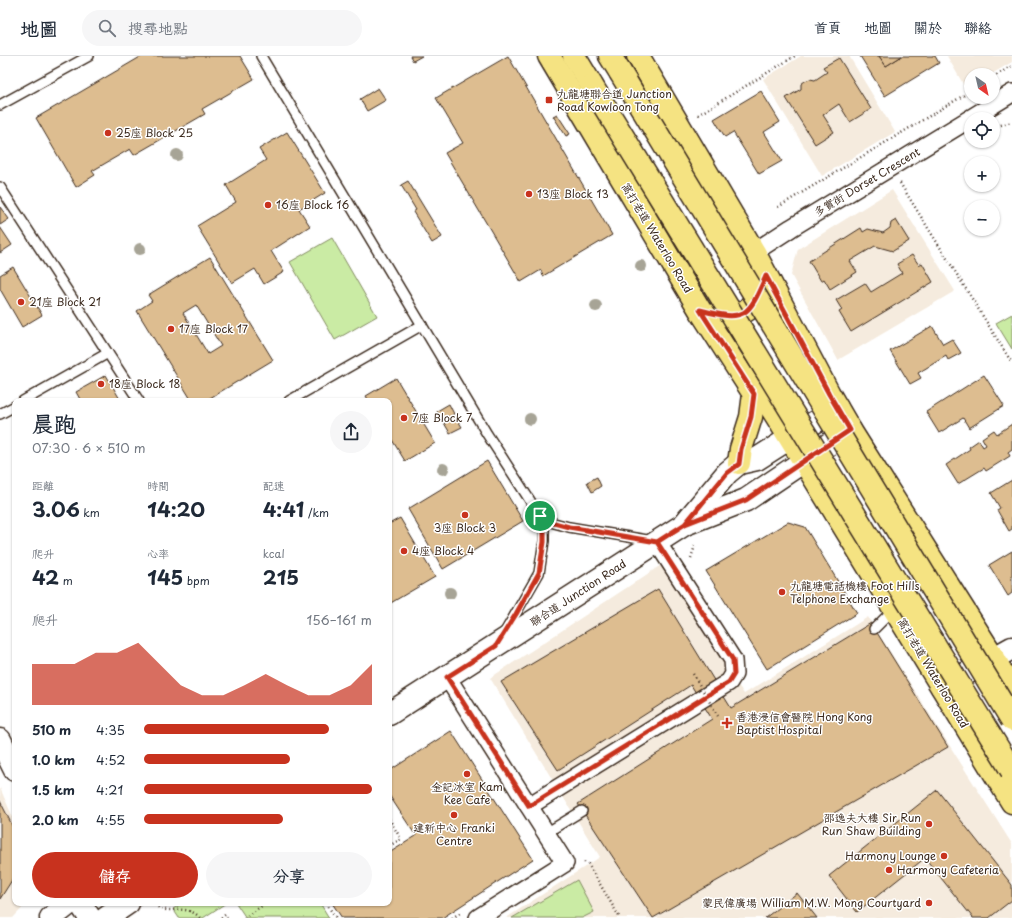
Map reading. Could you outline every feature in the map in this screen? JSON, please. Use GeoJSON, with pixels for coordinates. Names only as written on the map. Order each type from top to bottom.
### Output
{"type":"FeatureCollection","features":[{"type":"Feature","properties":{"kind":"main road","name":"窩打老道 Waterloo Road"},"geometry":{"type":"LineString","coordinates":[[548,56],[700,310],[754,394],[770,406],[1012,802]]}},
{"type":"Feature","properties":{"kind":"main road","name":"窩打老道 Waterloo Road"},"geometry":{"type":"LineString","coordinates":[[574,56],[1012,771]]}},
{"type":"Feature","properties":{"kind":"main road"},"geometry":{"type":"LineString","coordinates":[[638,56],[754,252],[850,430],[1003,653],[1012,692]]}},
{"type":"Feature","properties":{"kind":"main road"},"geometry":{"type":"LineString","coordinates":[[615,64],[1012,720]]}},
{"type":"Feature","properties":{"kind":"main road"},"geometry":{"type":"LineString","coordinates":[[700,310],[718,315],[736,316],[749,309],[766,276]]}},
{"type":"Feature","properties":{"kind":"main road"},"geometry":{"type":"LineString","coordinates":[[739,464],[741,449],[751,417],[754,394]]}},
{"type":"Feature","properties":{"kind":"main road","name":"聯合道 Junction Road"},"geometry":{"type":"LineString","coordinates":[[685,524],[727,473],[739,464],[757,460],[837,408]]}},
{"type":"Feature","properties":{"kind":"main road","name":"聯合道 Junction Road"},"geometry":{"type":"LineString","coordinates":[[392,712],[685,524],[746,500],[850,430]]}},
{"type":"Feature","properties":{"kind":"main road"},"geometry":{"type":"LineString","coordinates":[[942,687],[1003,653]]}},
{"type":"Feature","properties":{"kind":"main road"},"geometry":{"type":"LineString","coordinates":[[966,729],[1012,700]]}},
{"type":"Feature","properties":{"kind":"main road"},"geometry":{"type":"LineString","coordinates":[[0,740],[12,764]]}},
{"type":"Feature","properties":{"kind":"main road"},"geometry":{"type":"LineString","coordinates":[[51,918],[66,906]]}},
{"type":"Feature","properties":{"kind":"main road"},"geometry":{"type":"LineString","coordinates":[[82,906],[90,918]]}},
{"type":"Feature","properties":{"kind":"main road"},"geometry":{"type":"LineString","coordinates":[[106,918],[124,906]]}},
{"type":"Feature","properties":{"kind":"street","name":"多實街 Dorset Crescent"},"geometry":{"type":"LineString","coordinates":[[982,112],[1012,93]]}},
{"type":"Feature","properties":{"kind":"street","name":"多實街 Dorset Crescent"},"geometry":{"type":"LineString","coordinates":[[985,112],[1012,107]]}},
{"type":"Feature","properties":{"kind":"street","name":"多實街 Dorset Crescent"},"geometry":{"type":"LineString","coordinates":[[754,252],[964,123]]}},
{"type":"Feature","properties":{"kind":"street"},"geometry":{"type":"LineString","coordinates":[[529,806],[729,682],[734,674],[733,660],[657,542]]}},
{"type":"Feature","properties":{"kind":"street"},"geometry":{"type":"LineString","coordinates":[[447,677],[565,863],[478,918]]}},
{"type":"Feature","properties":{"kind":"lane"},"geometry":{"type":"LineString","coordinates":[[0,105],[89,56]]}},
{"type":"Feature","properties":{"kind":"lane"},"geometry":{"type":"LineString","coordinates":[[261,56],[487,434],[540,516],[544,527],[544,542],[539,573],[496,646]]}},
{"type":"Feature","properties":{"kind":"lane"},"geometry":{"type":"LineString","coordinates":[[0,187],[137,398]]}},
{"type":"Feature","properties":{"kind":"lane"},"geometry":{"type":"LineString","coordinates":[[294,398],[422,325]]}},
{"type":"Feature","properties":{"kind":"lane"},"geometry":{"type":"LineString","coordinates":[[28,398],[108,353]]}},
{"type":"Feature","properties":{"kind":"lane"},"geometry":{"type":"LineString","coordinates":[[0,414],[12,408]]}},
{"type":"Feature","properties":{"kind":"lane"},"geometry":{"type":"LineString","coordinates":[[540,516],[554,523],[569,527],[657,542]]}},
{"type":"Feature","properties":{"kind":"lane"},"geometry":{"type":"LineString","coordinates":[[874,629],[894,609]]}},
{"type":"Feature","properties":{"kind":"lane"},"geometry":{"type":"LineString","coordinates":[[546,833],[582,811]]}},
{"type":"Feature","properties":{"kind":"path"},"geometry":{"type":"LineString","coordinates":[[696,116],[794,56]]}},
{"type":"Feature","properties":{"kind":"path"},"geometry":{"type":"LineString","coordinates":[[1000,73],[1012,66]]}},
{"type":"Feature","properties":{"kind":"path"},"geometry":{"type":"LineString","coordinates":[[778,207],[964,95]]}},
{"type":"Feature","properties":{"kind":"path"},"geometry":{"type":"LineString","coordinates":[[1000,125],[1012,122]]}},
{"type":"Feature","properties":{"kind":"path"},"geometry":{"type":"LineString","coordinates":[[897,179],[1012,363]]}},
{"type":"Feature","properties":{"kind":"path"},"geometry":{"type":"LineString","coordinates":[[693,674],[718,716]]}},
{"type":"Feature","properties":{"kind":"path"},"geometry":{"type":"LineString","coordinates":[[698,687],[705,683]]}},
{"type":"Feature","properties":{"kind":"path"},"geometry":{"type":"LineString","coordinates":[[392,827],[401,839],[392,844]]}},
{"type":"Feature","properties":{"kind":"path"},"geometry":{"type":"LineString","coordinates":[[582,861],[588,864],[620,918]]}},
{"type":"Feature","properties":{"kind":"path"},"geometry":{"type":"LineString","coordinates":[[157,906],[170,911],[186,909],[196,913],[200,918]]}},
{"type":"Feature","properties":{"kind":"path"},"geometry":{"type":"LineString","coordinates":[[244,918],[262,906]]}},
{"type":"Feature","properties":{"kind":"path"},"geometry":{"type":"LineString","coordinates":[[328,906],[336,918]]}},
{"type":"Feature","properties":{"kind":"path"},"geometry":{"type":"LineString","coordinates":[[221,918],[225,915],[227,918]]}},
{"type":"Feature","properties":{"kind":"shaded area"},"geometry":{"type":"Polygon","coordinates":[[[801,56],[849,56],[895,132],[822,176],[763,79],[801,56]]]}},
{"type":"Feature","properties":{"kind":"shaded area"},"geometry":{"type":"Polygon","coordinates":[[[947,56],[1012,56],[1012,62],[1000,69],[964,68],[964,86],[947,56]]]}},
{"type":"Feature","properties":{"kind":"shaded area"},"geometry":{"type":"Polygon","coordinates":[[[892,190],[955,291],[838,360],[791,275],[798,249],[892,190]]]}},
{"type":"Feature","properties":{"kind":"shaded area","name":"香港浸信會醫院 Hong Kong Baptist Hospital"},"geometry":{"type":"Polygon","coordinates":[[[661,565],[744,694],[868,617],[1012,844],[1012,918],[506,918],[600,857],[490,678],[661,565]]]}},
{"type":"Feature","properties":{"kind":"shaded area"},"geometry":{"type":"Polygon","coordinates":[[[0,788],[12,815],[12,906],[24,906],[13,918],[0,918],[0,788]]]}},
{"type":"Feature","properties":{"kind":"green space"},"geometry":{"type":"Polygon","coordinates":[[[332,238],[377,316],[335,340],[290,262],[332,238]]]}},
{"type":"Feature","properties":{"kind":"green space"},"geometry":{"type":"Polygon","coordinates":[[[1012,314],[1012,349],[996,323],[1012,314]]]}},
{"type":"Feature","properties":{"kind":"green space"},"geometry":{"type":"Polygon","coordinates":[[[577,880],[594,912],[582,918],[512,918],[577,880]]]}},
{"type":"Feature","properties":{"kind":"green space"},"geometry":{"type":"Polygon","coordinates":[[[178,906],[221,906],[203,918],[179,918],[173,909],[178,906]]]}},
{"type":"Feature","properties":{"kind":"green space"},"geometry":{"type":"Polygon","coordinates":[[[238,906],[322,906],[329,918],[246,918],[238,906]]]}},
{"type":"Feature","properties":{"kind":"building","name":"25座 Block 25"},"geometry":{"type":"Polygon","coordinates":[[[142,56],[240,56],[254,79],[202,109],[205,114],[134,155],[130,149],[92,171],[95,175],[76,187],[36,118],[142,56]]]}},
{"type":"Feature","properties":{"kind":"building"},"geometry":{"type":"Polygon","coordinates":[[[410,56],[422,56],[413,61],[410,56]]]}},
{"type":"Feature","properties":{"kind":"building","name":"13座 Block 13"},"geometry":{"type":"Polygon","coordinates":[[[508,56],[612,235],[543,276],[541,270],[521,282],[445,153],[463,143],[436,98],[508,56]]]}},
{"type":"Feature","properties":{"kind":"building"},"geometry":{"type":"Polygon","coordinates":[[[860,56],[879,56],[886,66],[902,56],[935,56],[939,63],[885,96],[860,56]]]}},
{"type":"Feature","properties":{"kind":"building"},"geometry":{"type":"Polygon","coordinates":[[[879,56],[902,56],[886,66],[879,56]]]}},
{"type":"Feature","properties":{"kind":"building"},"geometry":{"type":"Polygon","coordinates":[[[839,58],[871,109],[850,122],[839,104],[823,115],[834,132],[815,144],[786,98],[801,89],[801,84],[805,81],[810,79],[815,80],[827,72],[823,67],[839,58]]]}},
{"type":"Feature","properties":{"kind":"building"},"geometry":{"type":"Polygon","coordinates":[[[378,88],[386,100],[367,111],[360,99],[378,88]]]}},
{"type":"Feature","properties":{"kind":"building"},"geometry":{"type":"Polygon","coordinates":[[[761,91],[780,122],[764,132],[782,161],[759,174],[733,132],[725,137],[714,119],[761,91]]]}},
{"type":"Feature","properties":{"kind":"building"},"geometry":{"type":"Polygon","coordinates":[[[557,114],[570,134],[566,136],[553,116],[557,114]]]}},
{"type":"Feature","properties":{"kind":"building","name":"16座 Block 16"},"geometry":{"type":"Polygon","coordinates":[[[287,132],[325,193],[299,209],[310,226],[271,251],[284,272],[264,284],[255,269],[232,283],[197,226],[236,202],[226,185],[266,160],[259,149],[287,132]]]}},
{"type":"Feature","properties":{"kind":"building"},"geometry":{"type":"Polygon","coordinates":[[[408,181],[442,237],[432,243],[413,212],[416,210],[401,185],[408,181]]]}},
{"type":"Feature","properties":{"kind":"building"},"geometry":{"type":"Polygon","coordinates":[[[0,207],[9,219],[0,225],[0,207]]]}},
{"type":"Feature","properties":{"kind":"building"},"geometry":{"type":"Polygon","coordinates":[[[896,220],[909,241],[893,251],[875,246],[850,261],[857,272],[830,289],[824,279],[821,281],[809,261],[861,228],[863,232],[868,229],[883,233],[890,228],[891,223],[896,220]]]}},
{"type":"Feature","properties":{"kind":"building"},"geometry":{"type":"Polygon","coordinates":[[[0,227],[12,245],[0,253],[0,227]]]}},
{"type":"Feature","properties":{"kind":"building"},"geometry":{"type":"Polygon","coordinates":[[[912,255],[919,265],[922,263],[933,282],[851,332],[839,312],[842,310],[836,300],[865,283],[871,292],[902,273],[897,264],[912,255]]]}},
{"type":"Feature","properties":{"kind":"building","name":"17座 Block 17"},"geometry":{"type":"Polygon","coordinates":[[[210,257],[273,360],[210,398],[190,398],[137,311],[152,301],[148,295],[210,257]],[[196,305],[183,313],[208,354],[221,346],[196,305]]]}},
{"type":"Feature","properties":{"kind":"building","name":"21座 Block 21"},"geometry":{"type":"Polygon","coordinates":[[[13,267],[42,315],[22,327],[0,289],[0,275],[13,267]]]}},
{"type":"Feature","properties":{"kind":"building"},"geometry":{"type":"Polygon","coordinates":[[[932,326],[943,344],[952,339],[961,353],[948,360],[946,356],[918,373],[921,378],[910,384],[890,351],[932,326]]]}},
{"type":"Feature","properties":{"kind":"building","name":"18座 Block 18"},"geometry":{"type":"Polygon","coordinates":[[[106,375],[119,398],[79,398],[76,392],[106,375]]]}},
{"type":"Feature","properties":{"kind":"building"},"geometry":{"type":"Polygon","coordinates":[[[984,375],[1004,406],[969,428],[963,418],[939,433],[926,412],[984,375]]]}},
{"type":"Feature","properties":{"kind":"building","name":"7座 Block 7"},"geometry":{"type":"Polygon","coordinates":[[[396,378],[435,443],[405,461],[392,440],[392,398],[367,398],[366,396],[396,378]]]}},
{"type":"Feature","properties":{"kind":"building"},"geometry":{"type":"Polygon","coordinates":[[[449,404],[454,414],[443,421],[437,411],[449,404]]]}},
{"type":"Feature","properties":{"kind":"building"},"geometry":{"type":"Polygon","coordinates":[[[455,416],[462,427],[450,433],[444,423],[455,416]]]}},
{"type":"Feature","properties":{"kind":"building"},"geometry":{"type":"Polygon","coordinates":[[[1012,424],[1012,449],[1008,452],[1010,456],[986,471],[984,468],[958,484],[946,465],[970,449],[969,447],[979,440],[983,447],[986,445],[982,438],[994,430],[997,434],[1012,424]]]}},
{"type":"Feature","properties":{"kind":"building","name":"3座 Block 3"},"geometry":{"type":"Polygon","coordinates":[[[487,461],[523,521],[443,569],[408,509],[487,461]]]}},
{"type":"Feature","properties":{"kind":"building"},"geometry":{"type":"Polygon","coordinates":[[[597,477],[601,486],[592,492],[587,482],[597,477]]]}},
{"type":"Feature","properties":{"kind":"building"},"geometry":{"type":"Polygon","coordinates":[[[1012,480],[1012,529],[1009,531],[997,510],[1000,508],[991,493],[1012,480]]]}},
{"type":"Feature","properties":{"kind":"building","name":"4座 Block 4"},"geometry":{"type":"Polygon","coordinates":[[[400,518],[435,577],[392,602],[392,522],[400,518]]]}},
{"type":"Feature","properties":{"kind":"building","name":"九龍塘電話機樓 Foot Hills Telphone Exchange"},"geometry":{"type":"Polygon","coordinates":[[[788,522],[805,527],[857,613],[767,669],[706,571],[788,522]]]}},
{"type":"Feature","properties":{"kind":"building"},"geometry":{"type":"Polygon","coordinates":[[[1012,551],[1012,593],[1008,596],[989,565],[1012,551]]]}},
{"type":"Feature","properties":{"kind":"building","name":"香港浸信會醫院 Hong Kong Baptist Hospital"},"geometry":{"type":"Polygon","coordinates":[[[658,589],[731,708],[871,623],[948,747],[653,918],[578,804],[712,719],[691,685],[558,770],[501,682],[658,589]]]}},
{"type":"Feature","properties":{"kind":"building","name":"建新中心 Franki Centre"},"geometry":{"type":"Polygon","coordinates":[[[451,731],[533,859],[442,918],[342,918],[334,906],[392,906],[392,851],[416,836],[392,800],[392,769],[451,731]]]}},
{"type":"Feature","properties":{"kind":"building","name":"邵逸夫大樓 Sir Run Run Shaw Building"},"geometry":{"type":"Polygon","coordinates":[[[937,790],[1012,885],[1012,900],[989,918],[973,918],[925,858],[857,912],[829,876],[937,790]]]}},
{"type":"Feature","properties":{"kind":"building"},"geometry":{"type":"Polygon","coordinates":[[[0,801],[12,825],[12,880],[0,899],[0,801]]]}},
{"type":"Feature","properties":{"kind":"building"},"geometry":{"type":"Polygon","coordinates":[[[797,893],[817,918],[765,918],[797,893]]]}},
{"type":"Feature","properties":{"kind":"place","name":"九龍塘聯合道 Junction Road Kowloon Tong"},"geometry":{"type":"Point","coordinates":[549,100]}},
{"type":"Feature","properties":{"kind":"place","name":"25座 Block 25"},"geometry":{"type":"Point","coordinates":[108,133]}},
{"type":"Feature","properties":{"kind":"place","name":"13座 Block 13"},"geometry":{"type":"Point","coordinates":[529,194]}},
{"type":"Feature","properties":{"kind":"place","name":"16座 Block 16"},"geometry":{"type":"Point","coordinates":[268,205]}},
{"type":"Feature","properties":{"kind":"place","name":"21座 Block 21"},"geometry":{"type":"Point","coordinates":[21,302]}},
{"type":"Feature","properties":{"kind":"place","name":"17座 Block 17"},"geometry":{"type":"Point","coordinates":[171,329]}},
{"type":"Feature","properties":{"kind":"place","name":"18座 Block 18"},"geometry":{"type":"Point","coordinates":[101,384]}},
{"type":"Feature","properties":{"kind":"place","name":"7座 Block 7"},"geometry":{"type":"Point","coordinates":[404,418]}},
{"type":"Feature","properties":{"kind":"place","name":"3座 Block 3"},"geometry":{"type":"Point","coordinates":[465,515]}},
{"type":"Feature","properties":{"kind":"place","name":"4座 Block 4"},"geometry":{"type":"Point","coordinates":[404,551]}},
{"type":"Feature","properties":{"kind":"place","name":"九龍塘電話機樓 Foot Hills Telphone Exchange"},"geometry":{"type":"Point","coordinates":[782,592]}},
{"type":"Feature","properties":{"kind":"place","name":"香港浸信會醫院 Hong Kong Baptist Hospital"},"geometry":{"type":"Point","coordinates":[727,723]}},
{"type":"Feature","properties":{"kind":"place","name":"金記冰室 Kam Kee Cafe"},"geometry":{"type":"Point","coordinates":[467,774]}},
{"type":"Feature","properties":{"kind":"place","name":"建新中心 Franki Centre"},"geometry":{"type":"Point","coordinates":[454,815]}},
{"type":"Feature","properties":{"kind":"place","name":"邵逸夫大樓 Sir Run Run Shaw Building"},"geometry":{"type":"Point","coordinates":[929,824]}},
{"type":"Feature","properties":{"kind":"place","name":"Harmony Lounge"},"geometry":{"type":"Point","coordinates":[944,856]}},
{"type":"Feature","properties":{"kind":"place","name":"Harmony Cafeteria"},"geometry":{"type":"Point","coordinates":[889,870]}},
{"type":"Feature","properties":{"kind":"place","name":"蒙民偉廣場 William M.W. Mong Courtyard"},"geometry":{"type":"Point","coordinates":[929,903]}},
{"type":"Feature","properties":{"kind":"route"},"geometry":{"type":"LineString","coordinates":[[540,516],[544,527],[544,542],[539,573],[516,614],[496,646],[447,677],[529,806],[729,682],[734,674],[733,660],[657,542],[685,524],[746,500],[850,430],[766,276],[749,309],[736,316],[718,315],[700,310],[754,394],[751,417],[741,446],[739,464],[727,473],[685,524],[657,542],[569,527],[554,523],[540,516]]}}]}
